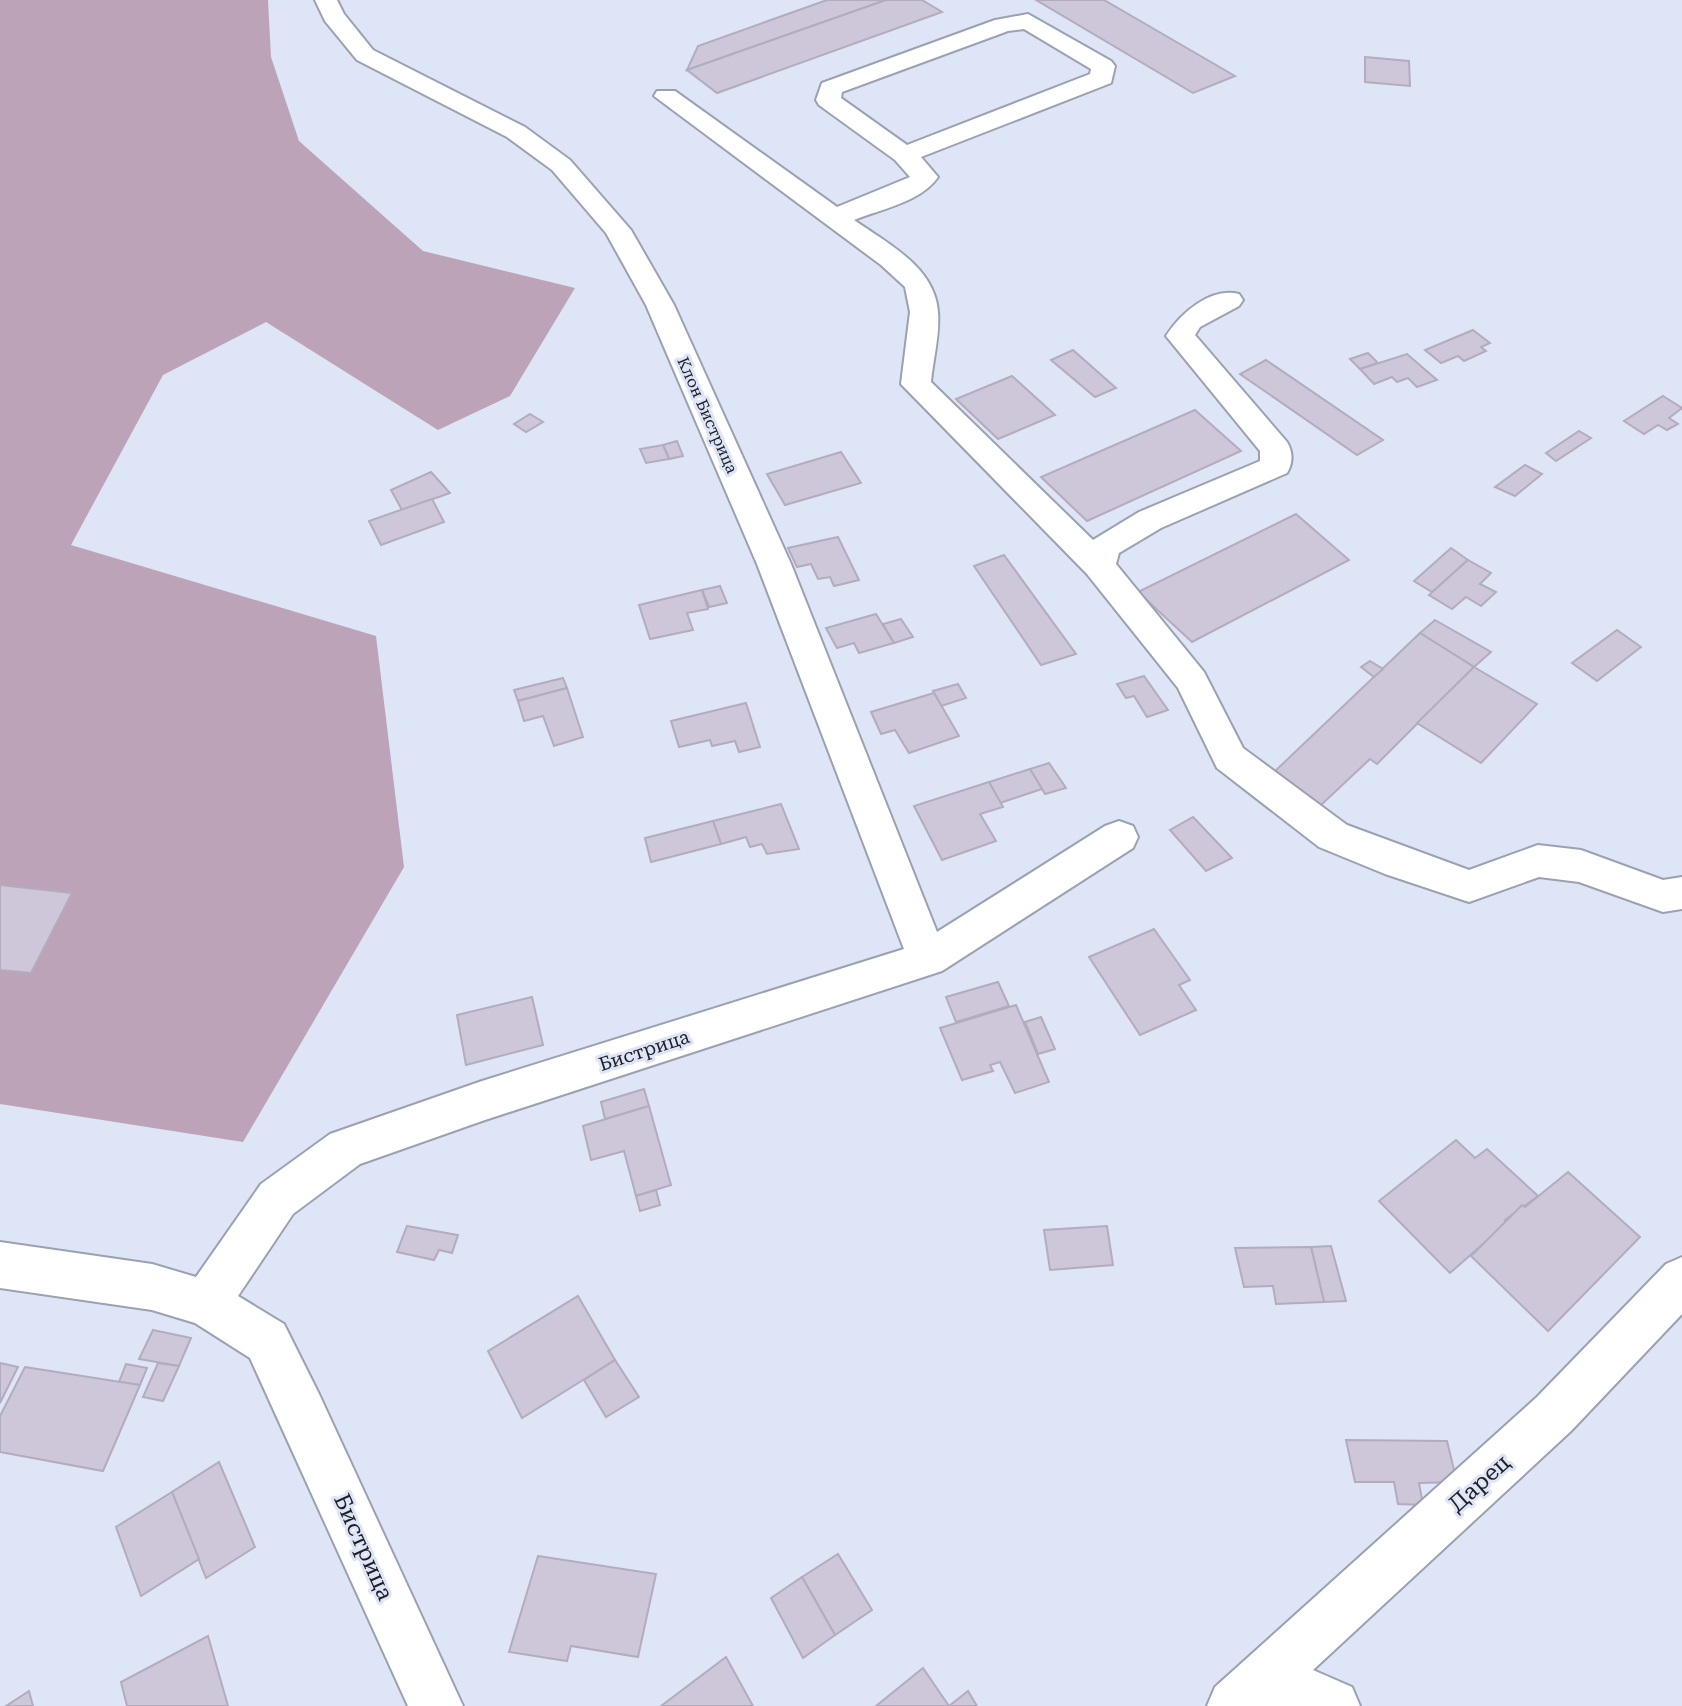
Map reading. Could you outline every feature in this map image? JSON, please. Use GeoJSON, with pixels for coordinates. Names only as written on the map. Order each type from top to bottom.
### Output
{"type":"FeatureCollection","features":[{"type":"Feature","properties":{"kind":"street","name":"Клон Бистрица"},"geometry":{"type":"LineString","coordinates":[[326,0],[333,16],[365,55],[516,132],[561,164],[618,230],[660,305],[774,564],[928,959]]}},
{"type":"Feature","properties":{"kind":"street"},"geometry":{"type":"LineString","coordinates":[[834,218],[914,187],[925,177],[904,155],[828,100],[831,88],[1003,25],[1028,21],[1103,66],[1102,78],[904,155]]}},
{"type":"Feature","properties":{"kind":"street"},"geometry":{"type":"LineString","coordinates":[[666,96],[891,259],[918,285],[923,312],[916,384],[1099,566],[1192,681],[1230,758],[1333,836],[1399,863],[1469,886],[1538,861],[1581,866],[1663,896],[1682,893]]}},
{"type":"Feature","properties":{"kind":"street"},"geometry":{"type":"LineString","coordinates":[[1099,566],[1105,547],[1150,520],[1276,466],[1276,449],[1180,335],[1190,321],[1229,300]]}},
{"type":"Feature","properties":{"kind":"street","name":"Бистрица"},"geometry":{"type":"LineString","coordinates":[[206,1303],[277,1199],[346,1149],[482,1101],[928,959],[1119,837]]}},
{"type":"Feature","properties":{"kind":"street","name":"Бистрица"},"geometry":{"type":"LineString","coordinates":[[0,1265],[152,1287],[206,1303],[267,1341],[302,1411],[436,1706]]}},
{"type":"Feature","properties":{"kind":"street","name":"Дарец"},"geometry":{"type":"LineString","coordinates":[[1250,1691],[1554,1414],[1682,1280]]}},
{"type":"Feature","properties":{"kind":"street","name":"Дарец"},"geometry":{"type":"LineString","coordinates":[[1250,1691],[1333,1706]]}},
{"type":"Feature","properties":{"kind":"shaded area"},"geometry":{"type":"Polygon","coordinates":[[[0,0],[268,0],[271,57],[299,141],[423,251],[575,288],[510,396],[438,430],[266,322],[163,375],[71,545],[376,636],[404,867],[243,1142],[0,1104],[0,0]]]}},
{"type":"Feature","properties":{"kind":"building"},"geometry":{"type":"Polygon","coordinates":[[[827,0],[886,0],[687,70],[698,46],[827,0]]]}},
{"type":"Feature","properties":{"kind":"building"},"geometry":{"type":"Polygon","coordinates":[[[886,0],[922,0],[942,12],[717,93],[687,70],[886,0]]]}},
{"type":"Feature","properties":{"kind":"building"},"geometry":{"type":"Polygon","coordinates":[[[1036,0],[1104,0],[1235,76],[1193,93],[1036,0]]]}},
{"type":"Feature","properties":{"kind":"building"},"geometry":{"type":"Polygon","coordinates":[[[1365,57],[1409,61],[1410,86],[1365,82],[1365,57]]]}},
{"type":"Feature","properties":{"kind":"building"},"geometry":{"type":"Polygon","coordinates":[[[1473,330],[1490,343],[1481,347],[1486,351],[1464,361],[1458,356],[1441,363],[1425,350],[1473,330]]]}},
{"type":"Feature","properties":{"kind":"building"},"geometry":{"type":"Polygon","coordinates":[[[1073,350],[1116,388],[1095,397],[1051,360],[1073,350]]]}},
{"type":"Feature","properties":{"kind":"building"},"geometry":{"type":"Polygon","coordinates":[[[1368,353],[1378,363],[1360,369],[1350,359],[1368,353]]]}},
{"type":"Feature","properties":{"kind":"building"},"geometry":{"type":"Polygon","coordinates":[[[1407,354],[1437,380],[1417,387],[1408,378],[1397,382],[1392,377],[1374,384],[1360,369],[1407,354]]]}},
{"type":"Feature","properties":{"kind":"building"},"geometry":{"type":"Polygon","coordinates":[[[1266,360],[1383,440],[1357,455],[1240,374],[1266,360]]]}},
{"type":"Feature","properties":{"kind":"building"},"geometry":{"type":"Polygon","coordinates":[[[1012,376],[1055,415],[998,439],[956,399],[1012,376]]]}},
{"type":"Feature","properties":{"kind":"building"},"geometry":{"type":"Polygon","coordinates":[[[1663,396],[1682,408],[1669,418],[1678,424],[1667,430],[1658,425],[1644,434],[1624,421],[1663,396]]]}},
{"type":"Feature","properties":{"kind":"building"},"geometry":{"type":"Polygon","coordinates":[[[1195,410],[1241,451],[1087,521],[1041,477],[1195,410]]]}},
{"type":"Feature","properties":{"kind":"building"},"geometry":{"type":"Polygon","coordinates":[[[530,414],[543,422],[526,432],[514,424],[530,414]]]}},
{"type":"Feature","properties":{"kind":"building"},"geometry":{"type":"Polygon","coordinates":[[[1579,431],[1591,438],[1556,461],[1546,453],[1579,431]]]}},
{"type":"Feature","properties":{"kind":"building"},"geometry":{"type":"Polygon","coordinates":[[[677,441],[683,456],[669,459],[663,445],[677,441]]]}},
{"type":"Feature","properties":{"kind":"building"},"geometry":{"type":"Polygon","coordinates":[[[663,445],[669,459],[646,463],[640,449],[663,445]]]}},
{"type":"Feature","properties":{"kind":"building"},"geometry":{"type":"Polygon","coordinates":[[[841,452],[861,483],[785,505],[767,474],[841,452]]]}},
{"type":"Feature","properties":{"kind":"building"},"geometry":{"type":"Polygon","coordinates":[[[1525,465],[1542,474],[1515,496],[1495,487],[1525,465]]]}},
{"type":"Feature","properties":{"kind":"building"},"geometry":{"type":"Polygon","coordinates":[[[431,472],[450,493],[402,510],[391,490],[431,472]]]}},
{"type":"Feature","properties":{"kind":"building"},"geometry":{"type":"Polygon","coordinates":[[[432,499],[444,522],[381,545],[369,521],[432,499]]]}},
{"type":"Feature","properties":{"kind":"building"},"geometry":{"type":"Polygon","coordinates":[[[1296,514],[1349,560],[1192,642],[1138,592],[1296,514]]]}},
{"type":"Feature","properties":{"kind":"building"},"geometry":{"type":"Polygon","coordinates":[[[838,537],[859,580],[834,586],[830,577],[818,579],[811,564],[797,567],[788,548],[838,537]]]}},
{"type":"Feature","properties":{"kind":"building"},"geometry":{"type":"Polygon","coordinates":[[[1451,548],[1468,560],[1432,592],[1414,581],[1451,548]]]}},
{"type":"Feature","properties":{"kind":"building"},"geometry":{"type":"Polygon","coordinates":[[[1004,555],[1076,654],[1041,665],[974,566],[1004,555]]]}},
{"type":"Feature","properties":{"kind":"building"},"geometry":{"type":"Polygon","coordinates":[[[1468,560],[1491,573],[1480,584],[1496,592],[1481,606],[1466,597],[1452,609],[1429,595],[1468,560]]]}},
{"type":"Feature","properties":{"kind":"building"},"geometry":{"type":"Polygon","coordinates":[[[720,586],[727,603],[709,607],[702,590],[720,586]]]}},
{"type":"Feature","properties":{"kind":"building"},"geometry":{"type":"Polygon","coordinates":[[[702,590],[708,609],[687,613],[693,630],[650,639],[639,605],[702,590]]]}},
{"type":"Feature","properties":{"kind":"building"},"geometry":{"type":"Polygon","coordinates":[[[876,614],[894,643],[859,653],[854,643],[837,648],[826,628],[876,614]]]}},
{"type":"Feature","properties":{"kind":"building"},"geometry":{"type":"Polygon","coordinates":[[[901,619],[913,637],[894,643],[883,624],[901,619]]]}},
{"type":"Feature","properties":{"kind":"building"},"geometry":{"type":"Polygon","coordinates":[[[1435,620],[1491,652],[1474,667],[1420,633],[1435,620]]]}},
{"type":"Feature","properties":{"kind":"building"},"geometry":{"type":"Polygon","coordinates":[[[1617,630],[1641,647],[1597,681],[1572,663],[1617,630]]]}},
{"type":"Feature","properties":{"kind":"building"},"geometry":{"type":"Polygon","coordinates":[[[1420,633],[1474,667],[1377,764],[1370,759],[1320,806],[1272,774],[1420,633]]]}},
{"type":"Feature","properties":{"kind":"building"},"geometry":{"type":"Polygon","coordinates":[[[1370,661],[1383,669],[1374,677],[1361,667],[1370,661]]]}},
{"type":"Feature","properties":{"kind":"building"},"geometry":{"type":"Polygon","coordinates":[[[1474,667],[1537,704],[1481,763],[1417,723],[1474,667]]]}},
{"type":"Feature","properties":{"kind":"building"},"geometry":{"type":"Polygon","coordinates":[[[1144,676],[1168,710],[1147,717],[1134,696],[1126,698],[1117,684],[1144,676]]]}},
{"type":"Feature","properties":{"kind":"building"},"geometry":{"type":"Polygon","coordinates":[[[563,678],[567,688],[518,701],[514,690],[563,678]]]}},
{"type":"Feature","properties":{"kind":"building"},"geometry":{"type":"Polygon","coordinates":[[[958,684],[966,698],[941,706],[933,691],[958,684]]]}},
{"type":"Feature","properties":{"kind":"building"},"geometry":{"type":"Polygon","coordinates":[[[567,688],[583,737],[554,746],[543,716],[524,721],[518,701],[567,688]]]}},
{"type":"Feature","properties":{"kind":"building"},"geometry":{"type":"Polygon","coordinates":[[[934,693],[959,736],[909,753],[895,730],[881,734],[871,712],[934,693]]]}},
{"type":"Feature","properties":{"kind":"building"},"geometry":{"type":"Polygon","coordinates":[[[746,703],[760,747],[739,752],[735,741],[712,746],[710,740],[679,747],[671,721],[746,703]]]}},
{"type":"Feature","properties":{"kind":"building"},"geometry":{"type":"Polygon","coordinates":[[[1049,763],[1066,788],[1045,794],[1030,769],[1049,763]]]}},
{"type":"Feature","properties":{"kind":"building"},"geometry":{"type":"Polygon","coordinates":[[[1030,769],[1042,789],[1000,803],[989,782],[1030,769]]]}},
{"type":"Feature","properties":{"kind":"building"},"geometry":{"type":"Polygon","coordinates":[[[989,782],[1003,807],[980,814],[996,841],[942,860],[914,806],[989,782]]]}},
{"type":"Feature","properties":{"kind":"building"},"geometry":{"type":"Polygon","coordinates":[[[781,804],[799,849],[767,854],[762,844],[750,847],[746,837],[721,844],[713,821],[781,804]]]}},
{"type":"Feature","properties":{"kind":"building"},"geometry":{"type":"Polygon","coordinates":[[[1193,817],[1232,858],[1206,871],[1170,830],[1193,817]]]}},
{"type":"Feature","properties":{"kind":"building"},"geometry":{"type":"Polygon","coordinates":[[[713,821],[721,844],[651,862],[645,838],[713,821]]]}},
{"type":"Feature","properties":{"kind":"building"},"geometry":{"type":"Polygon","coordinates":[[[0,885],[72,893],[31,973],[0,970],[0,885]]]}},
{"type":"Feature","properties":{"kind":"building"},"geometry":{"type":"Polygon","coordinates":[[[1154,929],[1190,980],[1179,985],[1196,1010],[1140,1035],[1089,957],[1154,929]]]}},
{"type":"Feature","properties":{"kind":"building"},"geometry":{"type":"Polygon","coordinates":[[[998,982],[1009,1006],[956,1022],[946,997],[998,982]]]}},
{"type":"Feature","properties":{"kind":"building"},"geometry":{"type":"Polygon","coordinates":[[[532,997],[543,1045],[466,1065],[457,1015],[532,997]]]}},
{"type":"Feature","properties":{"kind":"building"},"geometry":{"type":"Polygon","coordinates":[[[1016,1005],[1049,1082],[1015,1093],[1000,1062],[990,1065],[993,1071],[962,1080],[940,1028],[1016,1005]]]}},
{"type":"Feature","properties":{"kind":"building"},"geometry":{"type":"Polygon","coordinates":[[[1041,1017],[1055,1049],[1038,1054],[1025,1022],[1041,1017]]]}},
{"type":"Feature","properties":{"kind":"building"},"geometry":{"type":"Polygon","coordinates":[[[644,1089],[649,1106],[605,1119],[601,1102],[644,1089]]]}},
{"type":"Feature","properties":{"kind":"building"},"geometry":{"type":"Polygon","coordinates":[[[649,1106],[671,1185],[636,1196],[624,1151],[591,1160],[583,1126],[649,1106]]]}},
{"type":"Feature","properties":{"kind":"building"},"geometry":{"type":"Polygon","coordinates":[[[1456,1140],[1475,1158],[1487,1149],[1538,1196],[1505,1220],[1508,1222],[1450,1273],[1379,1201],[1456,1140]]]}},
{"type":"Feature","properties":{"kind":"building"},"geometry":{"type":"Polygon","coordinates":[[[1568,1172],[1640,1237],[1548,1331],[1471,1256],[1522,1205],[1525,1207],[1568,1172]]]}},
{"type":"Feature","properties":{"kind":"building"},"geometry":{"type":"Polygon","coordinates":[[[656,1190],[660,1205],[640,1211],[636,1196],[656,1190]]]}},
{"type":"Feature","properties":{"kind":"building"},"geometry":{"type":"Polygon","coordinates":[[[407,1226],[458,1235],[452,1253],[439,1250],[434,1260],[397,1252],[407,1226]]]}},
{"type":"Feature","properties":{"kind":"building"},"geometry":{"type":"Polygon","coordinates":[[[1107,1226],[1113,1265],[1050,1270],[1044,1230],[1107,1226]]]}},
{"type":"Feature","properties":{"kind":"building"},"geometry":{"type":"Polygon","coordinates":[[[1331,1246],[1346,1301],[1324,1302],[1311,1247],[1331,1246]]]}},
{"type":"Feature","properties":{"kind":"building"},"geometry":{"type":"Polygon","coordinates":[[[1311,1247],[1324,1302],[1276,1304],[1273,1286],[1244,1287],[1235,1248],[1311,1247]]]}},
{"type":"Feature","properties":{"kind":"building"},"geometry":{"type":"Polygon","coordinates":[[[578,1296],[615,1360],[522,1418],[488,1351],[578,1296]]]}},
{"type":"Feature","properties":{"kind":"building"},"geometry":{"type":"Polygon","coordinates":[[[153,1330],[191,1338],[179,1366],[139,1359],[153,1330]]]}},
{"type":"Feature","properties":{"kind":"building"},"geometry":{"type":"Polygon","coordinates":[[[615,1360],[639,1397],[606,1417],[584,1380],[615,1360]]]}},
{"type":"Feature","properties":{"kind":"building"},"geometry":{"type":"Polygon","coordinates":[[[0,1363],[18,1367],[0,1403],[0,1363]]]}},
{"type":"Feature","properties":{"kind":"building"},"geometry":{"type":"Polygon","coordinates":[[[158,1363],[179,1366],[163,1401],[143,1397],[158,1363]]]}},
{"type":"Feature","properties":{"kind":"building"},"geometry":{"type":"Polygon","coordinates":[[[126,1364],[147,1368],[140,1385],[119,1382],[126,1364]]]}},
{"type":"Feature","properties":{"kind":"building"},"geometry":{"type":"Polygon","coordinates":[[[25,1367],[140,1385],[103,1471],[0,1452],[0,1416],[25,1367]]]}},
{"type":"Feature","properties":{"kind":"building"},"geometry":{"type":"Polygon","coordinates":[[[1346,1440],[1447,1441],[1457,1482],[1419,1483],[1423,1505],[1398,1504],[1394,1482],[1355,1482],[1346,1440]]]}},
{"type":"Feature","properties":{"kind":"building"},"geometry":{"type":"Polygon","coordinates":[[[219,1462],[255,1547],[206,1578],[172,1492],[219,1462]]]}},
{"type":"Feature","properties":{"kind":"building"},"geometry":{"type":"Polygon","coordinates":[[[172,1492],[199,1559],[141,1596],[116,1527],[172,1492]]]}},
{"type":"Feature","properties":{"kind":"building"},"geometry":{"type":"Polygon","coordinates":[[[838,1554],[872,1610],[835,1635],[802,1577],[838,1554]]]}},
{"type":"Feature","properties":{"kind":"building"},"geometry":{"type":"Polygon","coordinates":[[[538,1556],[656,1574],[638,1657],[571,1646],[567,1661],[509,1652],[538,1556]]]}},
{"type":"Feature","properties":{"kind":"building"},"geometry":{"type":"Polygon","coordinates":[[[802,1577],[835,1635],[803,1658],[771,1598],[802,1577]]]}},
{"type":"Feature","properties":{"kind":"building"},"geometry":{"type":"Polygon","coordinates":[[[208,1636],[228,1706],[127,1706],[121,1682],[208,1636]]]}},
{"type":"Feature","properties":{"kind":"building"},"geometry":{"type":"Polygon","coordinates":[[[726,1657],[753,1706],[661,1706],[726,1657]]]}},
{"type":"Feature","properties":{"kind":"building"},"geometry":{"type":"Polygon","coordinates":[[[923,1668],[949,1706],[876,1706],[923,1668]]]}},
{"type":"Feature","properties":{"kind":"building"},"geometry":{"type":"Polygon","coordinates":[[[29,1691],[33,1706],[6,1706],[29,1691]]]}},
{"type":"Feature","properties":{"kind":"building"},"geometry":{"type":"Polygon","coordinates":[[[968,1691],[977,1706],[949,1706],[968,1691]]]}}]}
